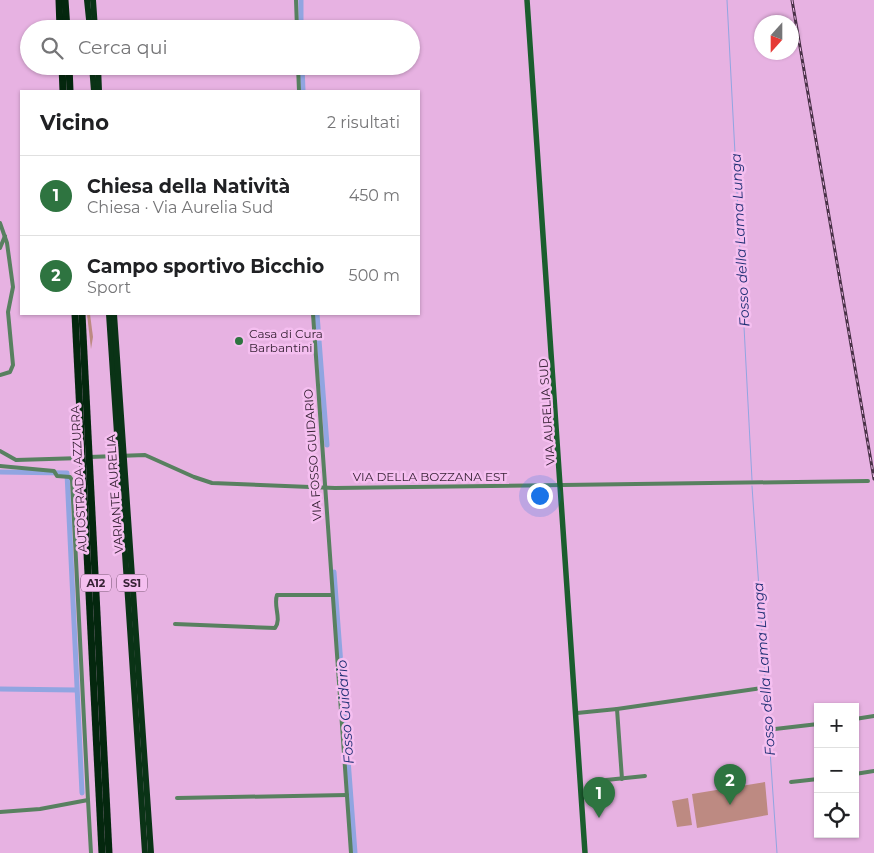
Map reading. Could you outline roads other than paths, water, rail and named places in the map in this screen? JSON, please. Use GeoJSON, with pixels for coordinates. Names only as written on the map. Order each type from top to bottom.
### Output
{"type":"FeatureCollection","features":[{"type":"Feature","properties":{"kind":"highway"},"geometry":{"type":"LineString","coordinates":[[58,0],[59,20]]}},
{"type":"Feature","properties":{"kind":"highway"},"geometry":{"type":"LineString","coordinates":[[65,0],[66,20]]}},
{"type":"Feature","properties":{"kind":"highway"},"geometry":{"type":"LineString","coordinates":[[88,0],[89,20]]}},
{"type":"Feature","properties":{"kind":"highway"},"geometry":{"type":"LineString","coordinates":[[93,0],[94,20]]}},
{"type":"Feature","properties":{"kind":"highway"},"geometry":{"type":"LineString","coordinates":[[62,75],[63,90]]}},
{"type":"Feature","properties":{"kind":"highway"},"geometry":{"type":"LineString","coordinates":[[69,75],[70,90]]}},
{"type":"Feature","properties":{"kind":"highway"},"geometry":{"type":"LineString","coordinates":[[93,75],[94,90]]}},
{"type":"Feature","properties":{"kind":"highway"},"geometry":{"type":"LineString","coordinates":[[98,75],[99,90]]}},
{"type":"Feature","properties":{"kind":"highway","name":"AUTOSTRADA AZZURRA"},"geometry":{"type":"LineString","coordinates":[[75,315],[102,853]]}},
{"type":"Feature","properties":{"kind":"highway","name":"AUTOSTRADA AZZURRA"},"geometry":{"type":"LineString","coordinates":[[82,315],[109,853]]}},
{"type":"Feature","properties":{"kind":"highway","name":"VARIANTE AURELIA"},"geometry":{"type":"LineString","coordinates":[[108,315],[145,853]]}},
{"type":"Feature","properties":{"kind":"highway","name":"VARIANTE AURELIA"},"geometry":{"type":"LineString","coordinates":[[114,315],[151,853]]}},
{"type":"Feature","properties":{"kind":"main road","name":"VIA AURELIA SUD"},"geometry":{"type":"LineString","coordinates":[[527,0],[562,486],[585,853]]}},
{"type":"Feature","properties":{"kind":"street"},"geometry":{"type":"LineString","coordinates":[[296,0],[296,20]]}},
{"type":"Feature","properties":{"kind":"street"},"geometry":{"type":"LineString","coordinates":[[298,75],[299,90]]}},
{"type":"Feature","properties":{"kind":"street"},"geometry":{"type":"LineString","coordinates":[[0,223],[5,236],[13,287],[8,312],[13,365],[10,372],[0,375]]}},
{"type":"Feature","properties":{"kind":"street"},"geometry":{"type":"LineString","coordinates":[[0,248],[5,236]]}},
{"type":"Feature","properties":{"kind":"street","name":"VIA FOSSO GUIDARIO"},"geometry":{"type":"LineString","coordinates":[[313,315],[351,853]]}},
{"type":"Feature","properties":{"kind":"street","name":"VIA DELLA BOZZANA EST"},"geometry":{"type":"LineString","coordinates":[[0,452],[16,460],[145,455],[194,478],[212,483],[325,488],[868,481]]}},
{"type":"Feature","properties":{"kind":"street"},"geometry":{"type":"LineString","coordinates":[[0,466],[55,472],[70,476],[73,485],[91,853]]}},
{"type":"Feature","properties":{"kind":"street"},"geometry":{"type":"LineString","coordinates":[[175,624],[275,628],[278,622],[275,599],[280,593],[332,595]]}},
{"type":"Feature","properties":{"kind":"street"},"geometry":{"type":"LineString","coordinates":[[577,713],[762,688]]}},
{"type":"Feature","properties":{"kind":"street"},"geometry":{"type":"LineString","coordinates":[[617,709],[622,779]]}},
{"type":"Feature","properties":{"kind":"street"},"geometry":{"type":"LineString","coordinates":[[859,718],[874,716]]}},
{"type":"Feature","properties":{"kind":"street"},"geometry":{"type":"LineString","coordinates":[[775,729],[814,724]]}},
{"type":"Feature","properties":{"kind":"street"},"geometry":{"type":"LineString","coordinates":[[859,773],[874,771]]}},
{"type":"Feature","properties":{"kind":"street"},"geometry":{"type":"LineString","coordinates":[[606,780],[645,776]]}},
{"type":"Feature","properties":{"kind":"street"},"geometry":{"type":"LineString","coordinates":[[790,782],[814,779]]}},
{"type":"Feature","properties":{"kind":"street"},"geometry":{"type":"LineString","coordinates":[[177,798],[347,795]]}},
{"type":"Feature","properties":{"kind":"street"},"geometry":{"type":"LineString","coordinates":[[0,812],[40,809],[88,800]]}},
{"type":"Feature","properties":{"kind":"waterway","name":"Fosso Guidario"},"geometry":{"type":"LineString","coordinates":[[301,0],[301,20]]}},
{"type":"Feature","properties":{"kind":"waterway","name":"Fosso della Lama Lunga"},"geometry":{"type":"LineString","coordinates":[[727,0],[752,480]]}},
{"type":"Feature","properties":{"kind":"waterway","name":"Fosso Guidario"},"geometry":{"type":"LineString","coordinates":[[302,75],[303,90]]}},
{"type":"Feature","properties":{"kind":"waterway","name":"Fosso Guidario"},"geometry":{"type":"LineString","coordinates":[[317,315],[327,445]]}},
{"type":"Feature","properties":{"kind":"waterway"},"geometry":{"type":"LineString","coordinates":[[0,472],[67,473],[82,793]]}},
{"type":"Feature","properties":{"kind":"waterway","name":"Fosso della Lama Lunga"},"geometry":{"type":"LineString","coordinates":[[752,486],[777,853]]}},
{"type":"Feature","properties":{"kind":"waterway","name":"Fosso Guidario"},"geometry":{"type":"LineString","coordinates":[[334,572],[355,853]]}},
{"type":"Feature","properties":{"kind":"waterway"},"geometry":{"type":"LineString","coordinates":[[0,689],[76,690]]}},
{"type":"Feature","properties":{"kind":"railway"},"geometry":{"type":"LineString","coordinates":[[792,0],[874,479]]}},
{"type":"Feature","properties":{"kind":"place","name":"Casa di Cura Barbantini"},"geometry":{"type":"Point","coordinates":[239,341]}},
{"type":"Feature","properties":{"kind":"place","name":"Campo sportivo Bicchio"},"geometry":{"type":"Point","coordinates":[730,805]}},
{"type":"Feature","properties":{"kind":"place","name":"Chiesa della Natività"},"geometry":{"type":"Point","coordinates":[599,818]}}]}
